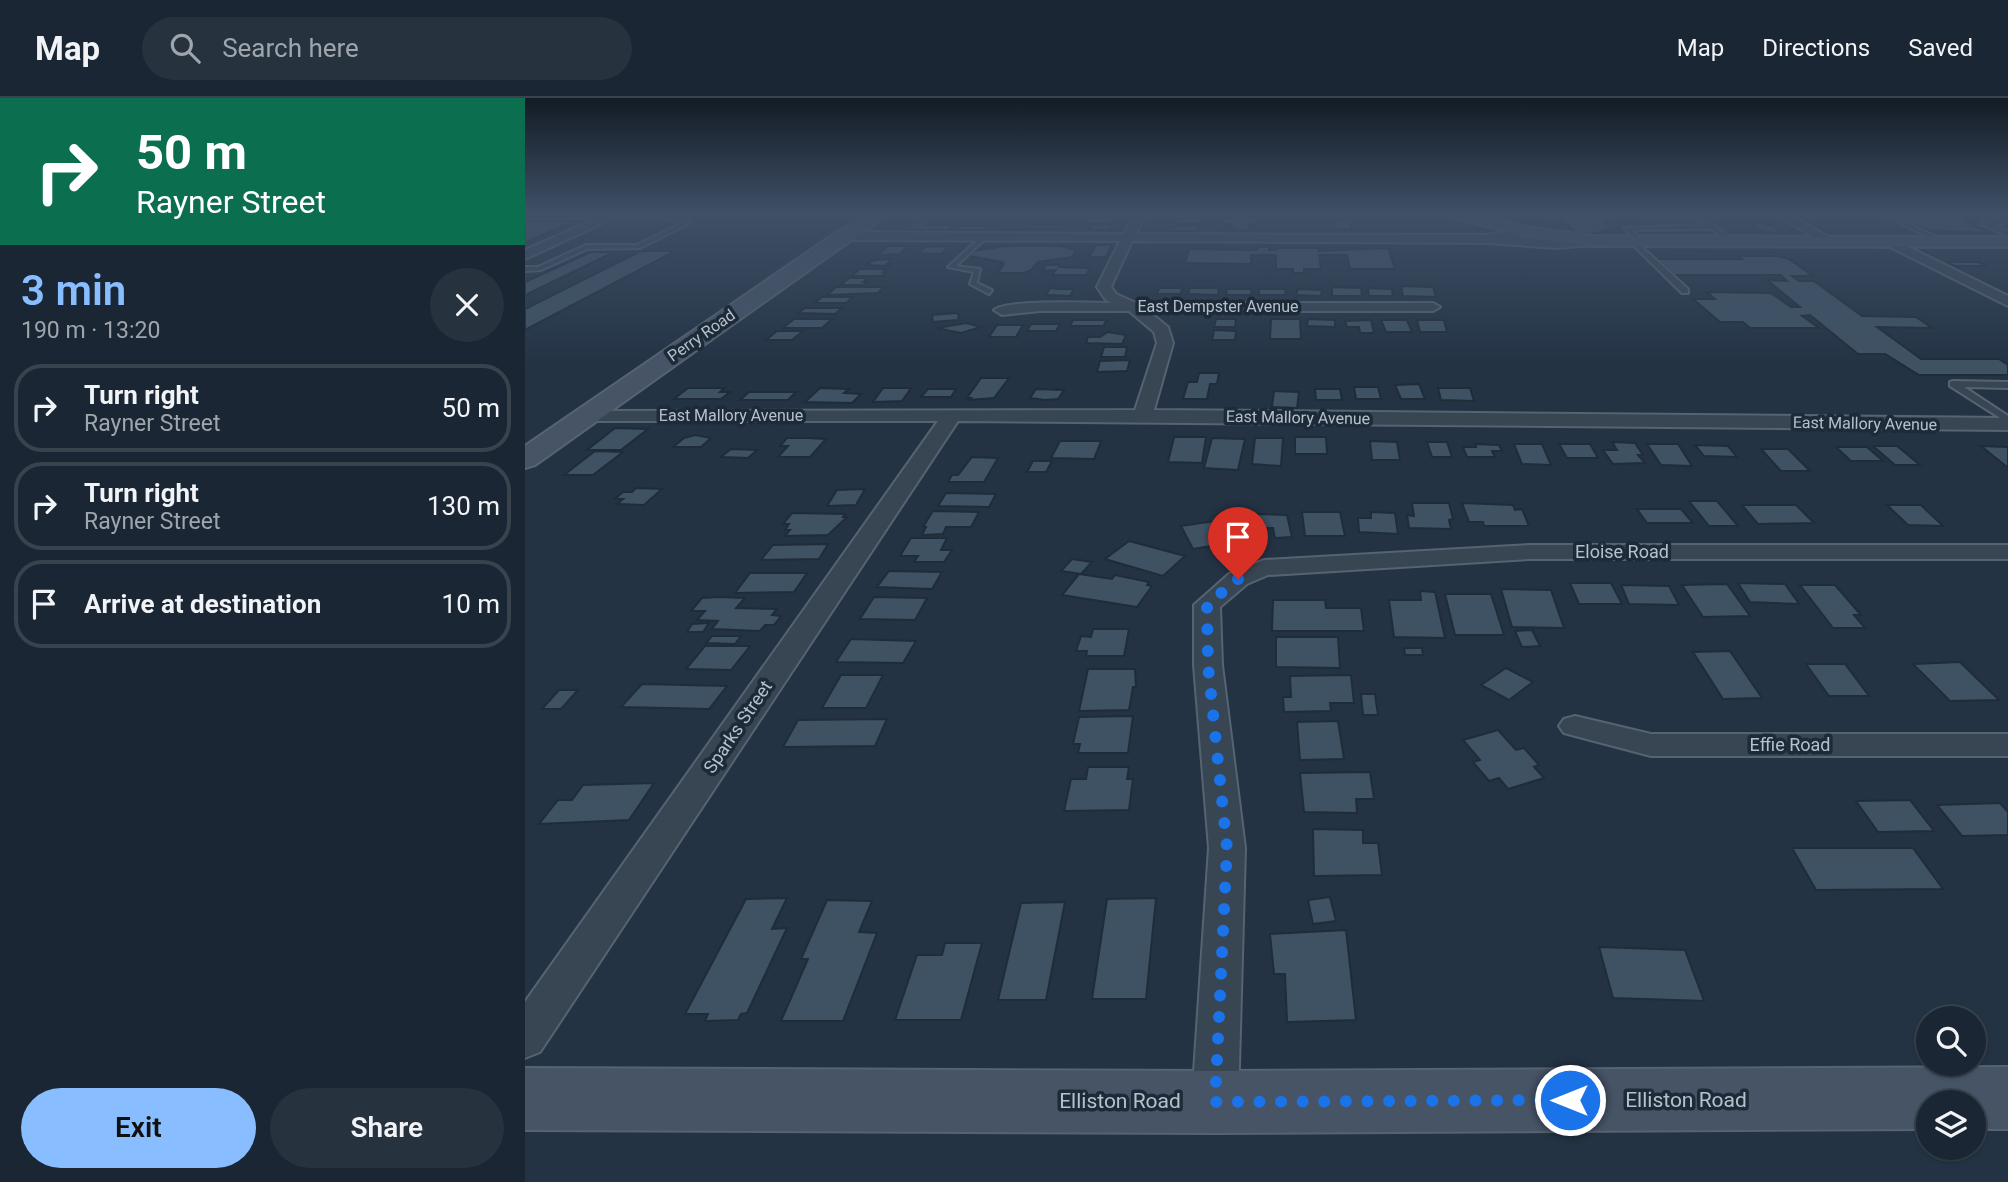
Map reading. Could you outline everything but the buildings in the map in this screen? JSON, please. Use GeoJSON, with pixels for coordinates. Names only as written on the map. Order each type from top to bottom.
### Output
{"type":"FeatureCollection","features":[{"type":"Feature","properties":{"kind":"main road","name":"Perry Road"},"geometry":{"type":"LineString","coordinates":[[525,459],[802,265]]}},
{"type":"Feature","properties":{"kind":"main road","name":"Elliston Road"},"geometry":{"type":"LineString","coordinates":[[525,1099],[1215,1102],[2008,1098]]}},
{"type":"Feature","properties":{"kind":"street"},"geometry":{"type":"LineString","coordinates":[[1113,265],[1104,287],[1111,297],[1131,306],[1162,330],[1165,343],[1143,416]]}},
{"type":"Feature","properties":{"kind":"street"},"geometry":{"type":"LineString","coordinates":[[1934,265],[2008,302]]}},
{"type":"Feature","properties":{"kind":"street","name":"East Dempster Avenue"},"geometry":{"type":"LineString","coordinates":[[1002,310],[1131,306],[1433,307]]}},
{"type":"Feature","properties":{"kind":"street","name":"East Mallory Avenue"},"geometry":{"type":"LineString","coordinates":[[588,415],[2008,422]]}},
{"type":"Feature","properties":{"kind":"street","name":"Sparks Street"},"geometry":{"type":"LineString","coordinates":[[525,1038],[951,416]]}},
{"type":"Feature","properties":{"kind":"street","name":"Eloise Road"},"geometry":{"type":"LineString","coordinates":[[1215,1102],[1227,848],[1208,665],[1207,605],[1238,579],[1264,568],[1529,552],[2008,552]]}},
{"type":"Feature","properties":{"kind":"street","name":"Effie Road"},"geometry":{"type":"LineString","coordinates":[[1575,726],[1651,745],[2008,745]]}},
{"type":"Feature","properties":{"kind":"lane"},"geometry":{"type":"LineString","coordinates":[[525,269],[539,269],[548,265]]}},
{"type":"Feature","properties":{"kind":"lane"},"geometry":{"type":"LineString","coordinates":[[955,265],[951,268],[978,270],[973,284],[989,292]]}},
{"type":"Feature","properties":{"kind":"lane"},"geometry":{"type":"LineString","coordinates":[[1659,265],[1685,291]]}},
{"type":"Feature","properties":{"kind":"lane"},"geometry":{"type":"LineString","coordinates":[[2008,385],[1953,384],[2008,422]]}},
{"type":"Feature","properties":{"kind":"lane"},"geometry":{"type":"LineString","coordinates":[[1986,406],[2008,406]]}},
{"type":"Feature","properties":{"kind":"route"},"geometry":{"type":"LineString","coordinates":[[1238,579],[1207,605],[1208,665],[1227,848],[1215,1102],[1570,1100]]}}]}
